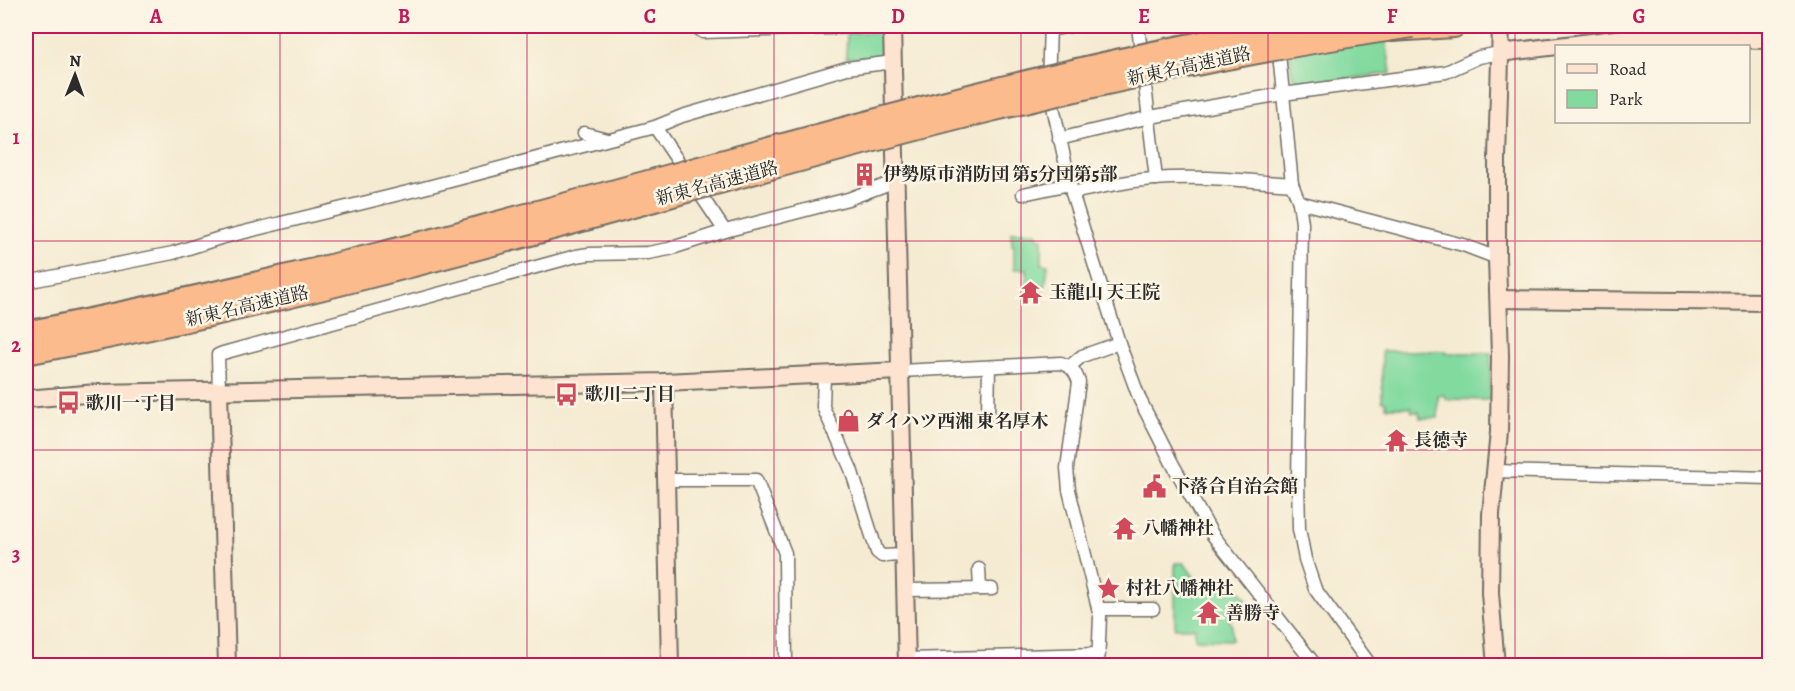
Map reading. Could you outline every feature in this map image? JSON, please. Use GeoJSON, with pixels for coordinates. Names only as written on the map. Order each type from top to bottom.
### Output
{"type":"FeatureCollection","features":[{"type":"Feature","properties":{"kind":"highway","name":"新東名高速道路"},"geometry":{"type":"LineString","coordinates":[[26,333],[138,310],[384,252],[985,91],[1129,57],[1289,26]]}},
{"type":"Feature","properties":{"kind":"highway","name":"新東名高速道路"},"geometry":{"type":"LineString","coordinates":[[26,353],[154,328],[367,277],[863,143],[1136,76],[1266,50],[1412,26]]}},
{"type":"Feature","properties":{"kind":"highway"},"geometry":{"type":"LineString","coordinates":[[1366,32],[1454,26]]}},
{"type":"Feature","properties":{"kind":"street"},"geometry":{"type":"LineString","coordinates":[[26,399],[97,393],[664,382],[824,374],[900,371],[989,367],[1061,363],[1070,366],[1079,382],[1067,468],[1069,490],[1100,621],[1098,660],[907,662],[904,555],[900,371],[896,181],[892,26],[703,32],[695,26]]}},
{"type":"Feature","properties":{"kind":"street"},"geometry":{"type":"LineString","coordinates":[[1070,26],[1050,28],[1048,84],[1071,188],[1119,343],[1140,400],[1212,534],[1316,666]]}},
{"type":"Feature","properties":{"kind":"street"},"geometry":{"type":"LineString","coordinates":[[1138,26],[1156,179]]}},
{"type":"Feature","properties":{"kind":"street"},"geometry":{"type":"LineString","coordinates":[[1275,26],[1292,184],[1299,202],[1302,223],[1299,529],[1305,559],[1315,589],[1371,666]]}},
{"type":"Feature","properties":{"kind":"street"},"geometry":{"type":"LineString","coordinates":[[1496,666],[1490,593],[1491,514],[1499,432],[1497,158],[1501,26]]}},
{"type":"Feature","properties":{"kind":"street"},"geometry":{"type":"LineString","coordinates":[[1566,45],[1632,37],[1770,40]]}},
{"type":"Feature","properties":{"kind":"street"},"geometry":{"type":"LineString","coordinates":[[1059,139],[1150,117],[1283,94],[1446,72],[1479,57],[1555,46]]}},
{"type":"Feature","properties":{"kind":"street"},"geometry":{"type":"LineString","coordinates":[[26,282],[173,253],[220,238],[420,189],[656,127],[682,116],[847,68],[893,62]]}},
{"type":"Feature","properties":{"kind":"street"},"geometry":{"type":"LineString","coordinates":[[656,127],[725,231]]}},
{"type":"Feature","properties":{"kind":"street"},"geometry":{"type":"LineString","coordinates":[[584,133],[608,139]]}},
{"type":"Feature","properties":{"kind":"street"},"geometry":{"type":"LineString","coordinates":[[1028,190],[1156,179],[1212,178],[1292,184]]}},
{"type":"Feature","properties":{"kind":"street"},"geometry":{"type":"LineString","coordinates":[[227,666],[218,355],[576,256],[648,253],[669,249],[725,231],[848,199],[896,181]]}},
{"type":"Feature","properties":{"kind":"street"},"geometry":{"type":"LineString","coordinates":[[1299,202],[1464,245],[1497,258]]}},
{"type":"Feature","properties":{"kind":"street"},"geometry":{"type":"LineString","coordinates":[[1499,299],[1770,302]]}},
{"type":"Feature","properties":{"kind":"street"},"geometry":{"type":"LineString","coordinates":[[1070,366],[1082,356],[1119,343]]}},
{"type":"Feature","properties":{"kind":"street"},"geometry":{"type":"LineString","coordinates":[[988,416],[989,367]]}},
{"type":"Feature","properties":{"kind":"street"},"geometry":{"type":"LineString","coordinates":[[824,374],[823,407],[851,469],[877,552],[882,556],[904,555]]}},
{"type":"Feature","properties":{"kind":"street"},"geometry":{"type":"LineString","coordinates":[[664,382],[670,666]]}},
{"type":"Feature","properties":{"kind":"street"},"geometry":{"type":"LineString","coordinates":[[1494,471],[1770,478]]}},
{"type":"Feature","properties":{"kind":"street"},"geometry":{"type":"LineString","coordinates":[[665,480],[756,480],[785,553],[786,666]]}},
{"type":"Feature","properties":{"kind":"street"},"geometry":{"type":"LineString","coordinates":[[905,590],[986,589],[979,569]]}},
{"type":"Feature","properties":{"kind":"street"},"geometry":{"type":"LineString","coordinates":[[1098,609],[1153,609]]}},
{"type":"Feature","properties":{"kind":"green space"},"geometry":{"type":"Polygon","coordinates":[[[1286,26],[1384,26],[1391,73],[1302,85],[1292,74],[1286,26]]]}},
{"type":"Feature","properties":{"kind":"green space"},"geometry":{"type":"Polygon","coordinates":[[[882,32],[886,35],[886,53],[872,58],[846,58],[847,33],[882,32]]]}},
{"type":"Feature","properties":{"kind":"green space"},"geometry":{"type":"Polygon","coordinates":[[[1011,232],[1037,232],[1037,238],[1042,238],[1042,264],[1048,265],[1045,288],[1027,288],[1027,269],[1014,269],[1014,245],[1012,245],[1011,232]]]}},
{"type":"Feature","properties":{"kind":"green space"},"geometry":{"type":"Polygon","coordinates":[[[1382,351],[1491,353],[1490,400],[1447,399],[1443,395],[1438,395],[1438,418],[1420,418],[1419,412],[1412,412],[1411,407],[1386,407],[1386,402],[1382,401],[1382,351]]]}},
{"type":"Feature","properties":{"kind":"green space"},"geometry":{"type":"Polygon","coordinates":[[[1175,563],[1184,563],[1204,591],[1228,574],[1250,604],[1229,620],[1232,626],[1232,640],[1195,639],[1195,628],[1175,628],[1175,563]]]}},
{"type":"Feature","properties":{"kind":"place","name":"伊勢原市消防団 第5分団第5部"},"geometry":{"type":"Point","coordinates":[865,174]}},
{"type":"Feature","properties":{"kind":"place","name":"玉龍山 天王院"},"geometry":{"type":"Point","coordinates":[1031,292]}},
{"type":"Feature","properties":{"kind":"place","name":"歌川二丁目"},"geometry":{"type":"Point","coordinates":[567,394]}},
{"type":"Feature","properties":{"kind":"place","name":"歌川一丁目"},"geometry":{"type":"Point","coordinates":[68,403]}},
{"type":"Feature","properties":{"kind":"place","name":"ダイハツ西湘 東名厚木"},"geometry":{"type":"Point","coordinates":[848,421]}},
{"type":"Feature","properties":{"kind":"place","name":"長徳寺"},"geometry":{"type":"Point","coordinates":[1396,440]}},
{"type":"Feature","properties":{"kind":"place","name":"下落合自治会館"},"geometry":{"type":"Point","coordinates":[1154,486]}},
{"type":"Feature","properties":{"kind":"place","name":"八幡神社"},"geometry":{"type":"Point","coordinates":[1124,528]}},
{"type":"Feature","properties":{"kind":"place","name":"村社八幡神社"},"geometry":{"type":"Point","coordinates":[1108,588]}},
{"type":"Feature","properties":{"kind":"place","name":"善勝寺"},"geometry":{"type":"Point","coordinates":[1208,613]}}]}
